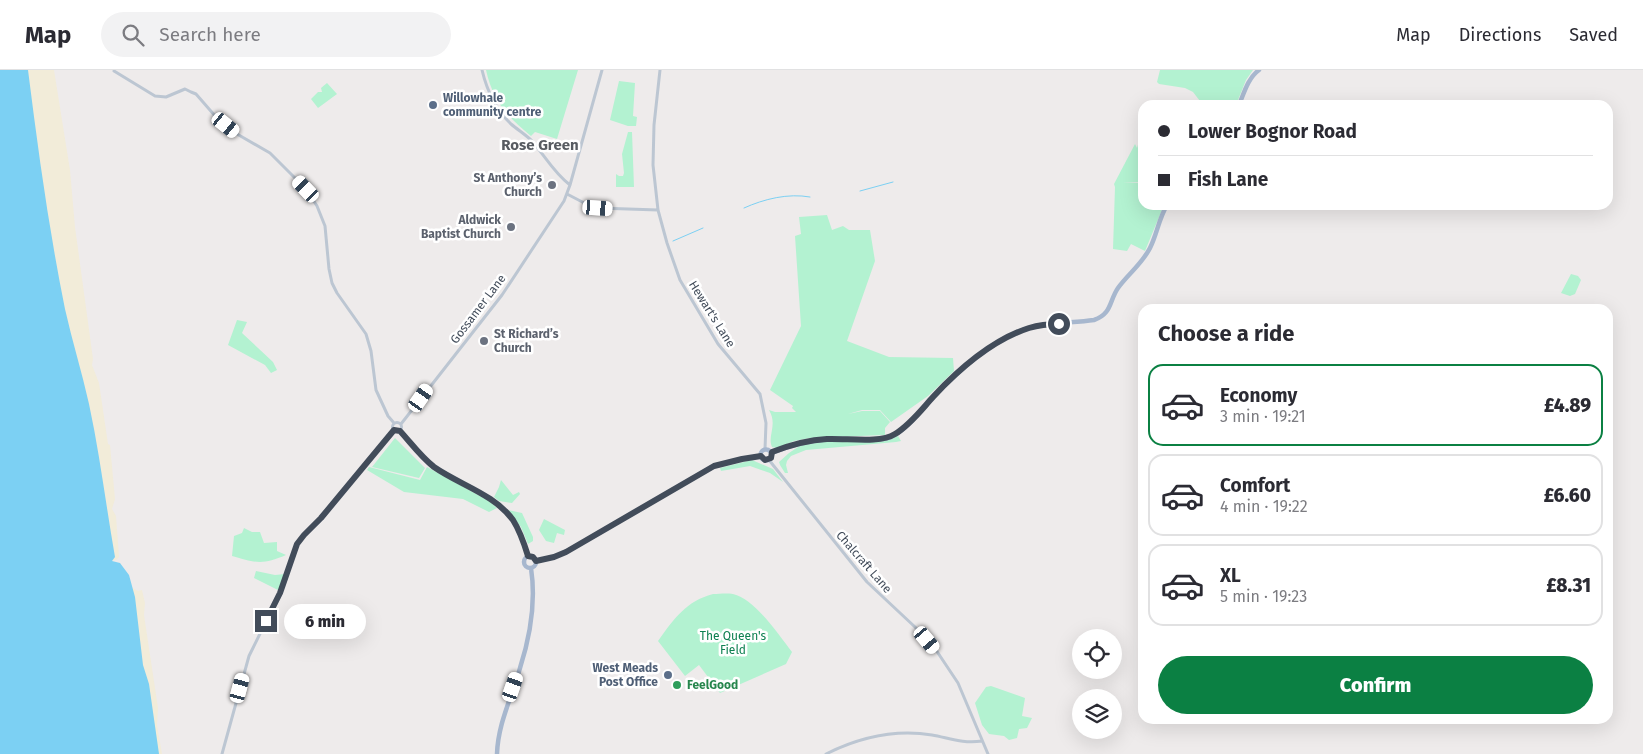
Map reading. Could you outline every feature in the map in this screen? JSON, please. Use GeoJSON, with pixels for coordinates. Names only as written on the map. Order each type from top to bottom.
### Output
{"type":"FeatureCollection","features":[{"type":"Feature","properties":{"kind":"main road"},"geometry":{"type":"LineString","coordinates":[[1241,100],[1248,83],[1258,70]]}},
{"type":"Feature","properties":{"kind":"main road"},"geometry":{"type":"LineString","coordinates":[[761,456],[762,451],[765,449],[772,452],[806,441],[891,437],[903,428],[957,373],[980,354],[1003,340],[1032,327],[1094,320],[1103,316],[1108,312],[1117,288],[1145,258],[1165,210]]}},
{"type":"Feature","properties":{"kind":"main road"},"geometry":{"type":"LineString","coordinates":[[761,456],[765,460],[769,460],[772,452]]}},
{"type":"Feature","properties":{"kind":"main road"},"geometry":{"type":"LineString","coordinates":[[536,561],[566,552],[714,466],[761,456]]}},
{"type":"Feature","properties":{"kind":"main road"},"geometry":{"type":"LineString","coordinates":[[531,568],[523,563],[525,558],[528,556],[533,557],[536,561]]}},
{"type":"Feature","properties":{"kind":"main road"},"geometry":{"type":"LineString","coordinates":[[497,754],[503,715],[520,669],[527,641],[532,595],[531,568],[536,561]]}},
{"type":"Feature","properties":{"kind":"street"},"geometry":{"type":"LineString","coordinates":[[482,70],[488,90],[499,110],[531,141],[563,180],[570,185]]}},
{"type":"Feature","properties":{"kind":"street","name":"Gossamer Lane"},"geometry":{"type":"LineString","coordinates":[[401,424],[502,295],[564,200],[570,185],[602,70]]}},
{"type":"Feature","properties":{"kind":"street","name":"Hewart's Lane"},"geometry":{"type":"LineString","coordinates":[[660,70],[655,107],[653,149],[658,210],[669,250],[680,280],[718,344],[760,394],[766,423],[765,449]]}},
{"type":"Feature","properties":{"kind":"street"},"geometry":{"type":"LineString","coordinates":[[114,71],[145,91],[160,97],[166,97],[185,90],[196,94],[216,117],[237,134],[270,153],[306,189],[317,206],[325,226],[332,282],[338,295],[366,334],[371,352],[376,390],[384,409],[394,423],[394,430],[297,544],[280,593],[249,656],[222,754]]}},
{"type":"Feature","properties":{"kind":"street"},"geometry":{"type":"LineString","coordinates":[[567,194],[598,208],[658,210]]}},
{"type":"Feature","properties":{"kind":"street"},"geometry":{"type":"LineString","coordinates":[[394,423],[398,422],[401,424],[402,428],[400,431]]}},
{"type":"Feature","properties":{"kind":"street"},"geometry":{"type":"LineString","coordinates":[[394,430],[400,431],[426,460],[435,467],[491,499],[501,507],[513,521],[522,537],[528,556]]}},
{"type":"Feature","properties":{"kind":"street","name":"Chalcraft Lane"},"geometry":{"type":"LineString","coordinates":[[769,460],[867,582],[936,650],[958,683],[988,754]]}},
{"type":"Feature","properties":{"kind":"street"},"geometry":{"type":"LineString","coordinates":[[826,754],[862,740],[900,733],[933,735],[964,742],[982,741]]}},
{"type":"Feature","properties":{"kind":"green space"},"geometry":{"type":"Polygon","coordinates":[[[486,70],[578,70],[557,139],[535,132],[531,136],[515,122],[502,108],[493,91],[486,70]]]}},
{"type":"Feature","properties":{"kind":"green space"},"geometry":{"type":"Polygon","coordinates":[[[1160,70],[1253,70],[1246,80],[1238,100],[1199,100],[1193,92],[1185,88],[1159,84],[1157,82],[1160,70]]]}},
{"type":"Feature","properties":{"kind":"green space"},"geometry":{"type":"Polygon","coordinates":[[[619,81],[635,83],[633,116],[637,117],[636,126],[628,126],[610,120],[619,81]]]}},
{"type":"Feature","properties":{"kind":"green space"},"geometry":{"type":"Polygon","coordinates":[[[327,83],[337,94],[318,108],[311,99],[318,92],[322,92],[321,88],[327,83]]]}},
{"type":"Feature","properties":{"kind":"green space"},"geometry":{"type":"Polygon","coordinates":[[[628,132],[632,132],[634,187],[616,187],[616,174],[623,176],[624,173],[622,154],[628,132]]]}},
{"type":"Feature","properties":{"kind":"green space"},"geometry":{"type":"Polygon","coordinates":[[[1135,144],[1137,148],[1138,145],[1138,182],[1123,182],[1138,183],[1138,210],[1162,210],[1145,251],[1131,244],[1127,251],[1113,249],[1114,184],[1135,144]]]}},
{"type":"Feature","properties":{"kind":"green space"},"geometry":{"type":"Polygon","coordinates":[[[827,215],[832,230],[843,226],[849,230],[870,230],[875,261],[847,341],[889,357],[953,358],[954,371],[928,396],[891,422],[880,410],[862,410],[848,414],[862,411],[880,411],[890,422],[885,428],[885,435],[810,438],[794,441],[777,448],[772,447],[773,421],[769,410],[775,412],[796,412],[792,408],[793,406],[770,390],[801,326],[795,236],[801,234],[799,217],[827,215]]]}},
{"type":"Feature","properties":{"kind":"green space"},"geometry":{"type":"Polygon","coordinates":[[[1571,274],[1578,276],[1581,280],[1575,294],[1570,296],[1561,293],[1571,274]]]}},
{"type":"Feature","properties":{"kind":"green space"},"geometry":{"type":"Polygon","coordinates":[[[237,320],[247,322],[242,333],[273,362],[277,370],[271,373],[265,365],[228,345],[237,320]]]}},
{"type":"Feature","properties":{"kind":"green space"},"geometry":{"type":"Polygon","coordinates":[[[898,436],[901,441],[806,450],[791,456],[787,461],[788,473],[785,473],[779,462],[804,443],[863,441],[898,436]]]}},
{"type":"Feature","properties":{"kind":"green space"},"geometry":{"type":"Polygon","coordinates":[[[395,438],[425,468],[419,478],[372,467],[395,438]]]}},
{"type":"Feature","properties":{"kind":"green space"},"geometry":{"type":"Polygon","coordinates":[[[752,460],[773,469],[783,482],[770,473],[750,466],[721,471],[720,468],[752,460]]]}},
{"type":"Feature","properties":{"kind":"green space"},"geometry":{"type":"Polygon","coordinates":[[[369,467],[420,480],[427,467],[489,501],[497,508],[489,512],[463,499],[404,492],[367,470],[369,467]]]}},
{"type":"Feature","properties":{"kind":"green space"},"geometry":{"type":"Polygon","coordinates":[[[501,480],[513,495],[519,492],[520,494],[512,503],[499,501],[494,497],[501,480]]]}},
{"type":"Feature","properties":{"kind":"green space"},"geometry":{"type":"Polygon","coordinates":[[[508,510],[522,513],[533,541],[528,544],[521,527],[508,510]]]}},
{"type":"Feature","properties":{"kind":"green space"},"geometry":{"type":"Polygon","coordinates":[[[544,519],[565,530],[564,535],[557,533],[554,543],[546,541],[539,530],[544,519]]]}},
{"type":"Feature","properties":{"kind":"green space"},"geometry":{"type":"Polygon","coordinates":[[[244,528],[252,532],[260,532],[264,543],[277,542],[277,551],[286,555],[265,562],[232,556],[234,536],[242,533],[244,528]]]}},
{"type":"Feature","properties":{"kind":"green space"},"geometry":{"type":"Polygon","coordinates":[[[256,571],[275,575],[285,574],[280,591],[254,578],[256,571]]]}},
{"type":"Feature","properties":{"kind":"green space","name":"The Queen's Field"},"geometry":{"type":"Polygon","coordinates":[[[713,594],[733,594],[741,597],[758,610],[792,652],[786,664],[720,693],[699,665],[685,676],[658,641],[675,618],[688,606],[713,594]]]}},
{"type":"Feature","properties":{"kind":"green space"},"geometry":{"type":"Polygon","coordinates":[[[991,686],[1025,698],[1022,716],[1032,718],[1027,728],[1019,729],[1017,738],[1009,740],[1004,736],[989,734],[982,725],[975,703],[986,687],[991,686]]]}},
{"type":"Feature","properties":{"kind":"sand"},"geometry":{"type":"Polygon","coordinates":[[[17,70],[54,70],[70,170],[75,227],[93,359],[92,365],[99,383],[108,444],[110,445],[115,499],[112,509],[116,516],[119,557],[116,560],[108,561],[131,587],[138,591],[142,590],[158,708],[157,725],[162,754],[140,754],[17,70]]]}},
{"type":"Feature","properties":{"kind":"water"},"geometry":{"type":"Polygon","coordinates":[[[0,70],[28,70],[54,250],[65,309],[86,392],[100,461],[115,557],[112,561],[120,563],[129,575],[135,597],[143,665],[149,684],[159,754],[0,754],[0,70]]]}},
{"type":"Feature","properties":{"kind":"waterway"},"geometry":{"type":"LineString","coordinates":[[860,191],[893,182]]}},
{"type":"Feature","properties":{"kind":"waterway"},"geometry":{"type":"LineString","coordinates":[[744,208],[776,198],[810,197]]}},
{"type":"Feature","properties":{"kind":"waterway"},"geometry":{"type":"LineString","coordinates":[[673,241],[703,228]]}},
{"type":"Feature","properties":{"kind":"place","name":"Willowhale community centre"},"geometry":{"type":"Point","coordinates":[433,105]}},
{"type":"Feature","properties":{"kind":"place","name":"St Anthony’s Church"},"geometry":{"type":"Point","coordinates":[552,185]}},
{"type":"Feature","properties":{"kind":"place","name":"Aldwick Baptist Church"},"geometry":{"type":"Point","coordinates":[511,227]}},
{"type":"Feature","properties":{"kind":"place","name":"St Richard’s Church"},"geometry":{"type":"Point","coordinates":[484,341]}},
{"type":"Feature","properties":{"kind":"place","name":"West Meads Post Office"},"geometry":{"type":"Point","coordinates":[668,675]}},
{"type":"Feature","properties":{"kind":"place","name":"FeelGood"},"geometry":{"type":"Point","coordinates":[677,685]}},
{"type":"Feature","properties":{"kind":"district","name":"Rose Green"},"geometry":{"type":"Point","coordinates":[540,145]}},
{"type":"Feature","properties":{"kind":"route"},"geometry":{"type":"LineString","coordinates":[[266,621],[280,593],[297,544],[394,430],[400,431],[426,460],[435,467],[491,499],[501,507],[513,521],[522,537],[528,556],[530,555],[536,561],[566,552],[714,466],[761,456],[765,460],[769,460],[772,452],[806,441],[891,437],[897,434],[957,373],[980,354],[1022,330],[1042,325],[1059,324]]}}]}
